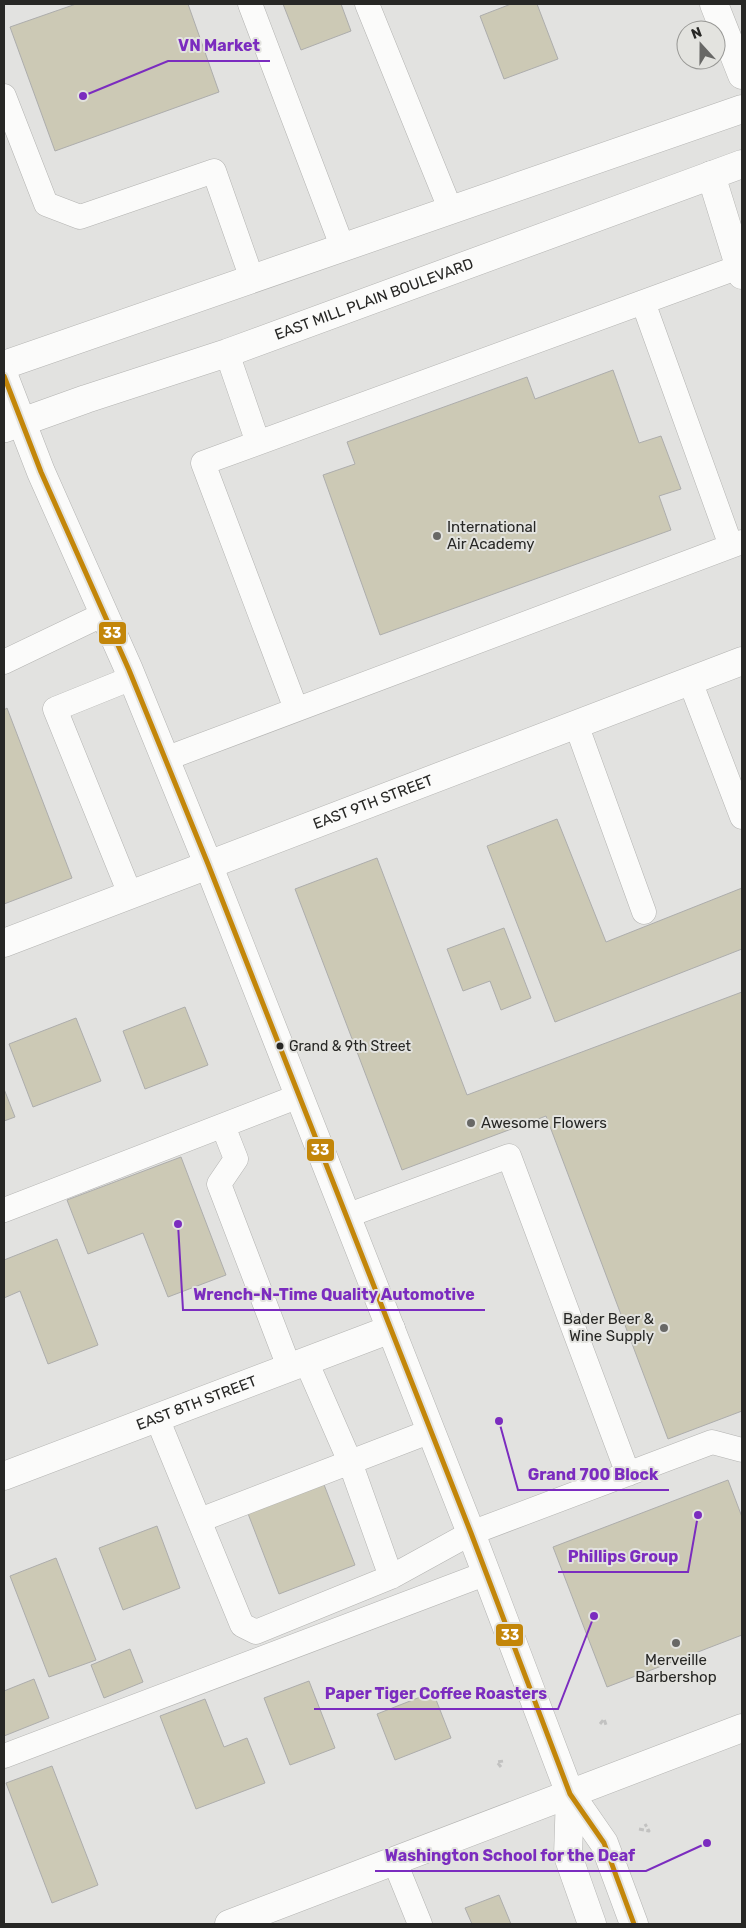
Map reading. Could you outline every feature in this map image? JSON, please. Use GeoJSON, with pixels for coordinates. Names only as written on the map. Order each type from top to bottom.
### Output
{"type":"FeatureCollection","features":[{"type":"Feature","properties":{"kind":"main road"},"geometry":{"type":"LineString","coordinates":[[714,4],[742,75]]}},
{"type":"Feature","properties":{"kind":"main road"},"geometry":{"type":"LineString","coordinates":[[4,365],[342,246],[451,211],[742,109]]}},
{"type":"Feature","properties":{"kind":"main road","name":"EAST MILL PLAIN BOULEVARD"},"geometry":{"type":"LineString","coordinates":[[13,426],[86,399],[227,353],[742,164]]}},
{"type":"Feature","properties":{"kind":"main road"},"geometry":{"type":"LineString","coordinates":[[711,176],[741,271]]}},
{"type":"Feature","properties":{"kind":"main road"},"geometry":{"type":"LineString","coordinates":[[4,376],[13,426],[41,472],[132,678],[208,864],[472,1533],[570,1794],[604,1842],[634,1924]]}},
{"type":"Feature","properties":{"kind":"main road","name":"EAST 9TH STREET"},"geometry":{"type":"LineString","coordinates":[[4,943],[742,661]]}},
{"type":"Feature","properties":{"kind":"main road","name":"EAST 8TH STREET"},"geometry":{"type":"LineString","coordinates":[[4,1476],[391,1329]]}},
{"type":"Feature","properties":{"kind":"main road"},"geometry":{"type":"LineString","coordinates":[[229,1924],[742,1728]]}},
{"type":"Feature","properties":{"kind":"main road"},"geometry":{"type":"LineString","coordinates":[[570,1794],[568,1856],[586,1922]]}},
{"type":"Feature","properties":{"kind":"lane"},"geometry":{"type":"LineString","coordinates":[[250,4],[342,246]]}},
{"type":"Feature","properties":{"kind":"lane"},"geometry":{"type":"LineString","coordinates":[[367,4],[451,211]]}},
{"type":"Feature","properties":{"kind":"lane"},"geometry":{"type":"LineString","coordinates":[[4,96],[46,204],[80,217],[214,171],[252,279]]}},
{"type":"Feature","properties":{"kind":"lane"},"geometry":{"type":"LineString","coordinates":[[296,709],[203,463],[643,302],[741,271]]}},
{"type":"Feature","properties":{"kind":"lane"},"geometry":{"type":"LineString","coordinates":[[165,759],[737,544],[643,302]]}},
{"type":"Feature","properties":{"kind":"lane"},"geometry":{"type":"LineString","coordinates":[[227,353],[258,442]]}},
{"type":"Feature","properties":{"kind":"lane"},"geometry":{"type":"LineString","coordinates":[[4,662],[104,614]]}},
{"type":"Feature","properties":{"kind":"lane"},"geometry":{"type":"LineString","coordinates":[[130,894],[55,709],[132,678]]}},
{"type":"Feature","properties":{"kind":"lane"},"geometry":{"type":"LineString","coordinates":[[690,681],[742,818]]}},
{"type":"Feature","properties":{"kind":"lane"},"geometry":{"type":"LineString","coordinates":[[576,724],[644,912]]}},
{"type":"Feature","properties":{"kind":"lane"},"geometry":{"type":"LineString","coordinates":[[4,1210],[299,1096]]}},
{"type":"Feature","properties":{"kind":"lane"},"geometry":{"type":"LineString","coordinates":[[223,1126],[236,1159],[219,1184],[298,1364],[350,1462],[391,1577]]}},
{"type":"Feature","properties":{"kind":"lane"},"geometry":{"type":"LineString","coordinates":[[346,1216],[509,1156],[628,1474]]}},
{"type":"Feature","properties":{"kind":"lane"},"geometry":{"type":"LineString","coordinates":[[157,1418],[242,1625],[256,1632],[391,1577],[472,1533],[712,1442],[742,1450]]}},
{"type":"Feature","properties":{"kind":"lane"},"geometry":{"type":"LineString","coordinates":[[200,1520],[431,1431]]}},
{"type":"Feature","properties":{"kind":"lane"},"geometry":{"type":"LineString","coordinates":[[4,1756],[487,1573]]}},
{"type":"Feature","properties":{"kind":"lane"},"geometry":{"type":"LineString","coordinates":[[394,1860],[420,1924]]}},
{"type":"Feature","properties":{"kind":"path"},"geometry":{"type":"LineString","coordinates":[[600,1724],[604,1719],[606,1725]]}},
{"type":"Feature","properties":{"kind":"path"},"geometry":{"type":"LineString","coordinates":[[501,1768],[496,1762],[504,1761]]}},
{"type":"Feature","properties":{"kind":"path"},"geometry":{"type":"LineString","coordinates":[[639,1829],[648,1831],[645,1824]]}},
{"type":"Feature","properties":{"kind":"building"},"geometry":{"type":"Polygon","coordinates":[[[76,4],[188,4],[219,92],[55,151],[10,27],[76,4]]]}},
{"type":"Feature","properties":{"kind":"building"},"geometry":{"type":"Polygon","coordinates":[[[283,4],[341,4],[351,31],[301,50],[283,4]]]}},
{"type":"Feature","properties":{"kind":"building"},"geometry":{"type":"Polygon","coordinates":[[[511,4],[537,4],[558,59],[504,79],[480,16],[511,4]]]}},
{"type":"Feature","properties":{"kind":"building"},"geometry":{"type":"Polygon","coordinates":[[[613,370],[639,443],[661,436],[681,489],[659,496],[671,530],[380,635],[323,475],[355,464],[347,442],[527,377],[535,399],[613,370]]]}},
{"type":"Feature","properties":{"kind":"building"},"geometry":{"type":"Polygon","coordinates":[[[7,708],[72,878],[4,904],[4,710],[7,708]]]}},
{"type":"Feature","properties":{"kind":"building"},"geometry":{"type":"Polygon","coordinates":[[[557,819],[606,942],[742,888],[742,949],[555,1022],[487,846],[557,819]]]}},
{"type":"Feature","properties":{"kind":"building"},"geometry":{"type":"Polygon","coordinates":[[[377,858],[467,1095],[742,992],[742,1411],[668,1439],[546,1116],[402,1170],[295,889],[377,858]]]}},
{"type":"Feature","properties":{"kind":"building"},"geometry":{"type":"Polygon","coordinates":[[[504,928],[531,998],[501,1010],[490,981],[463,991],[447,949],[504,928]]]}},
{"type":"Feature","properties":{"kind":"building"},"geometry":{"type":"Polygon","coordinates":[[[185,1007],[208,1065],[145,1089],[123,1031],[185,1007]]]}},
{"type":"Feature","properties":{"kind":"building"},"geometry":{"type":"Polygon","coordinates":[[[76,1018],[101,1081],[33,1107],[9,1044],[76,1018]]]}},
{"type":"Feature","properties":{"kind":"building"},"geometry":{"type":"Polygon","coordinates":[[[4,1089],[15,1117],[4,1121],[4,1089]]]}},
{"type":"Feature","properties":{"kind":"building"},"geometry":{"type":"Polygon","coordinates":[[[181,1157],[226,1275],[168,1297],[143,1233],[88,1254],[67,1200],[181,1157]]]}},
{"type":"Feature","properties":{"kind":"building"},"geometry":{"type":"Polygon","coordinates":[[[57,1239],[98,1345],[48,1364],[20,1291],[4,1298],[4,1260],[57,1239]]]}},
{"type":"Feature","properties":{"kind":"building"},"geometry":{"type":"Polygon","coordinates":[[[728,1480],[742,1517],[742,1635],[607,1687],[553,1547],[728,1480]]]}},
{"type":"Feature","properties":{"kind":"building"},"geometry":{"type":"Polygon","coordinates":[[[323,1482],[355,1565],[279,1594],[247,1511],[323,1482]]]}},
{"type":"Feature","properties":{"kind":"building"},"geometry":{"type":"Polygon","coordinates":[[[157,1526],[180,1588],[123,1610],[99,1548],[157,1526]]]}},
{"type":"Feature","properties":{"kind":"building"},"geometry":{"type":"Polygon","coordinates":[[[56,1558],[96,1660],[49,1677],[10,1576],[56,1558]]]}},
{"type":"Feature","properties":{"kind":"building"},"geometry":{"type":"Polygon","coordinates":[[[130,1649],[143,1682],[104,1698],[91,1665],[130,1649]]]}},
{"type":"Feature","properties":{"kind":"building"},"geometry":{"type":"Polygon","coordinates":[[[34,1679],[49,1718],[4,1736],[4,1691],[34,1679]]]}},
{"type":"Feature","properties":{"kind":"building"},"geometry":{"type":"Polygon","coordinates":[[[309,1681],[335,1748],[290,1765],[264,1698],[309,1681]]]}},
{"type":"Feature","properties":{"kind":"building"},"geometry":{"type":"Polygon","coordinates":[[[433,1692],[451,1738],[395,1760],[377,1714],[433,1692]]]}},
{"type":"Feature","properties":{"kind":"building"},"geometry":{"type":"Polygon","coordinates":[[[205,1699],[224,1747],[247,1738],[265,1783],[196,1809],[160,1716],[205,1699]]]}},
{"type":"Feature","properties":{"kind":"building"},"geometry":{"type":"Polygon","coordinates":[[[52,1766],[98,1885],[52,1903],[6,1783],[52,1766]]]}},
{"type":"Feature","properties":{"kind":"building"},"geometry":{"type":"Polygon","coordinates":[[[499,1895],[511,1924],[472,1924],[465,1908],[499,1895]]]}},
{"type":"Feature","properties":{"kind":"transit line","name":"33"},"geometry":{"type":"LineString","coordinates":[[4,376],[41,472],[129,670],[208,864],[471,1533],[570,1794],[604,1843],[634,1924]]}},
{"type":"Feature","properties":{"kind":"place","name":"VN Market"},"geometry":{"type":"Point","coordinates":[83,96]}},
{"type":"Feature","properties":{"kind":"place","name":"International Air Academy"},"geometry":{"type":"Point","coordinates":[437,536]}},
{"type":"Feature","properties":{"kind":"place","name":"Grand & 9th Street"},"geometry":{"type":"Point","coordinates":[280,1046]}},
{"type":"Feature","properties":{"kind":"place","name":"Awesome Flowers"},"geometry":{"type":"Point","coordinates":[471,1123]}},
{"type":"Feature","properties":{"kind":"place","name":"Wrench-N-Time Quality Automotive"},"geometry":{"type":"Point","coordinates":[178,1224]}},
{"type":"Feature","properties":{"kind":"place","name":"Bader Beer & Wine Supply"},"geometry":{"type":"Point","coordinates":[664,1328]}},
{"type":"Feature","properties":{"kind":"place","name":"Grand 700 Block"},"geometry":{"type":"Point","coordinates":[499,1421]}},
{"type":"Feature","properties":{"kind":"place","name":"Phillips Group"},"geometry":{"type":"Point","coordinates":[698,1515]}},
{"type":"Feature","properties":{"kind":"place","name":"Paper Tiger Coffee Roasters"},"geometry":{"type":"Point","coordinates":[594,1616]}},
{"type":"Feature","properties":{"kind":"place","name":"Merveille Barbershop"},"geometry":{"type":"Point","coordinates":[676,1643]}},
{"type":"Feature","properties":{"kind":"place","name":"Washington School for the Deaf"},"geometry":{"type":"Point","coordinates":[707,1843]}}]}
